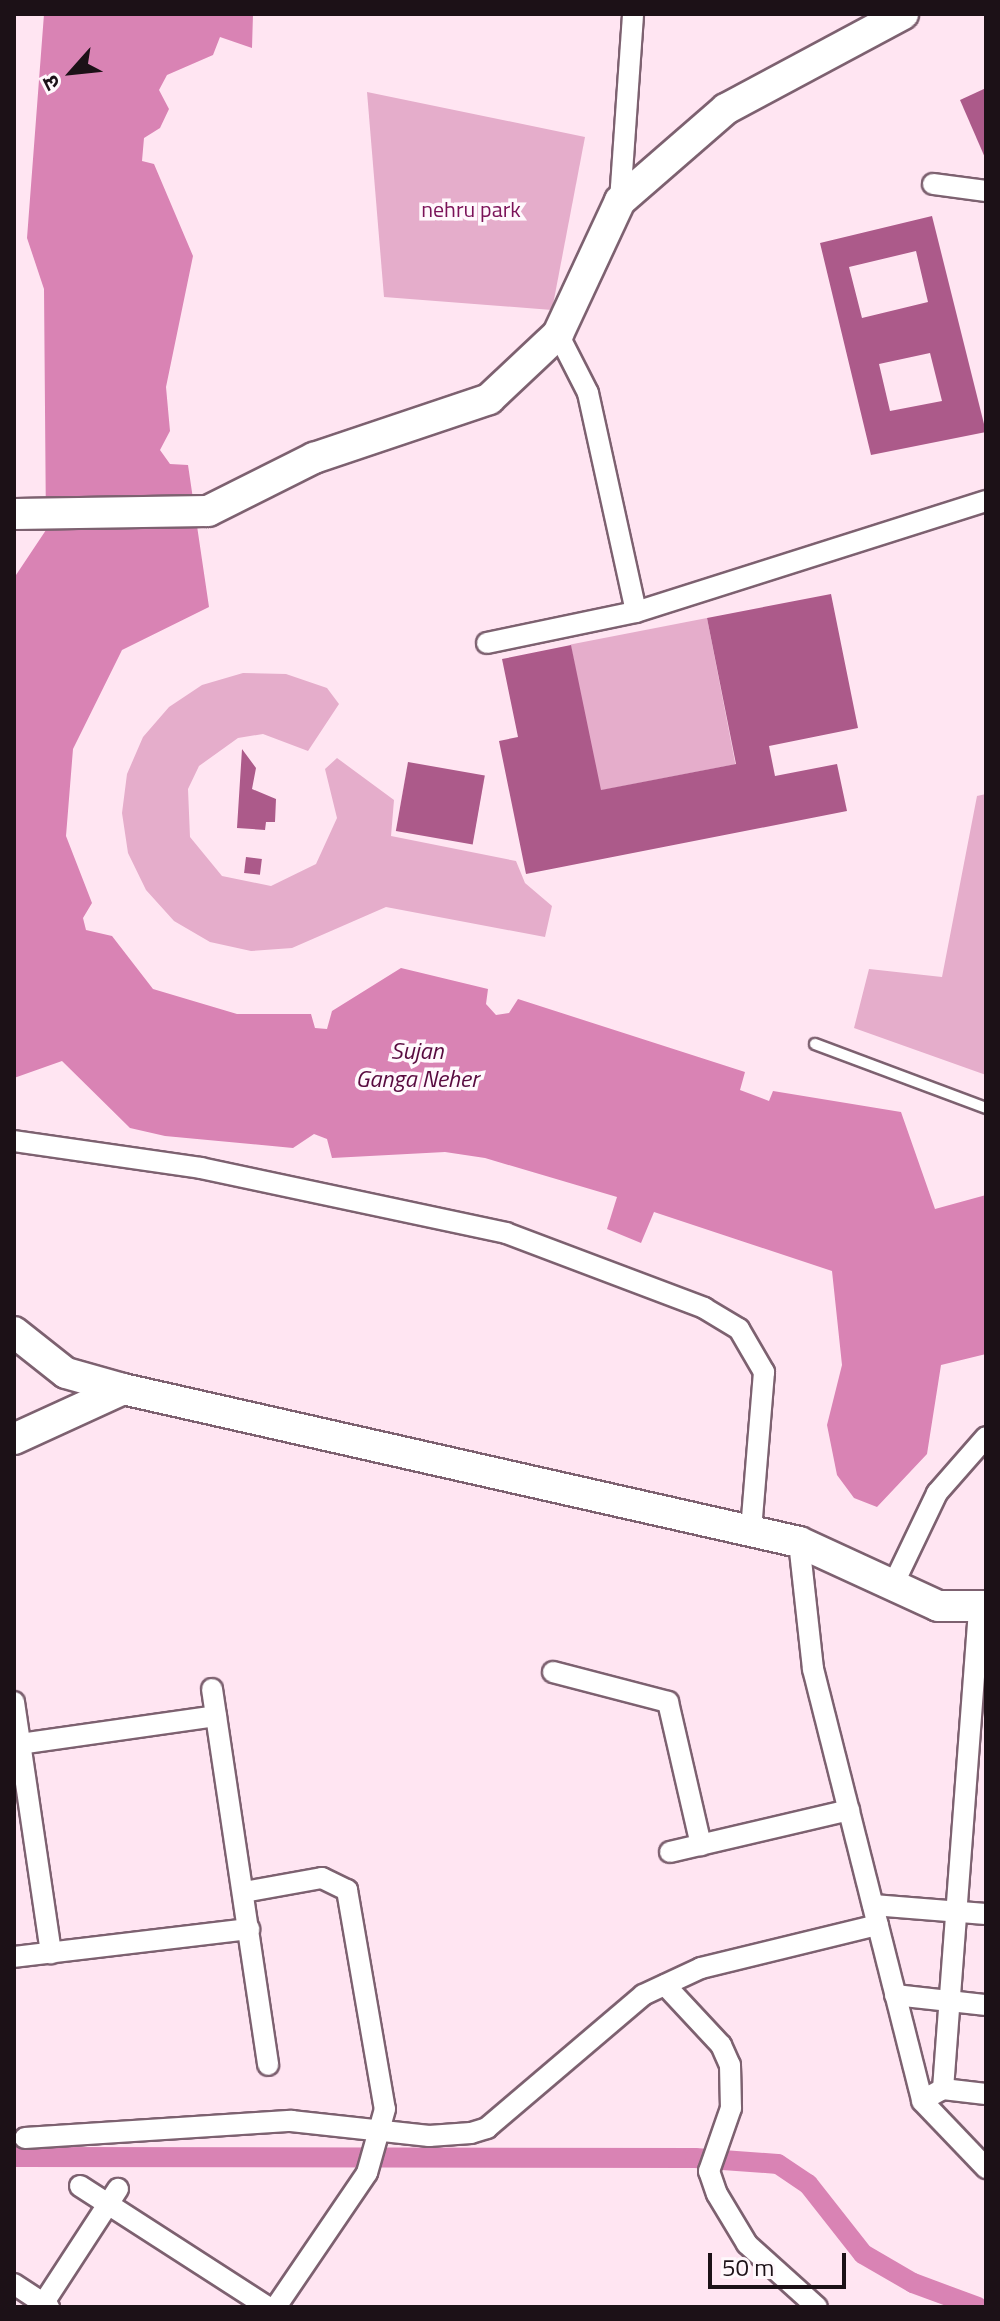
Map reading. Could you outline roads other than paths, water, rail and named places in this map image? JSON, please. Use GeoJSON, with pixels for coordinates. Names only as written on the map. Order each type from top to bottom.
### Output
{"type":"FeatureCollection","features":[{"type":"Feature","properties":{"kind":"street"},"geometry":{"type":"LineString","coordinates":[[20,513],[208,511],[314,458],[489,399],[558,334],[620,201],[633,14]]}},
{"type":"Feature","properties":{"kind":"street"},"geometry":{"type":"LineString","coordinates":[[620,201],[726,109],[903,14]]}},
{"type":"Feature","properties":{"kind":"street"},"geometry":{"type":"LineString","coordinates":[[933,184],[986,191]]}},
{"type":"Feature","properties":{"kind":"street"},"geometry":{"type":"LineString","coordinates":[[558,334],[588,393],[636,612]]}},
{"type":"Feature","properties":{"kind":"street"},"geometry":{"type":"LineString","coordinates":[[487,643],[636,612],[986,501]]}},
{"type":"Feature","properties":{"kind":"street"},"geometry":{"type":"LineString","coordinates":[[14,1141],[201,1168],[506,1233],[704,1308],[739,1329],[764,1372],[751,1531]]}},
{"type":"Feature","properties":{"kind":"street"},"geometry":{"type":"LineString","coordinates":[[14,1332],[66,1373],[123,1389],[799,1542],[938,1606],[983,1606],[982,1652],[943,2089]]}},
{"type":"Feature","properties":{"kind":"street"},"geometry":{"type":"LineString","coordinates":[[14,1439],[123,1389]]}},
{"type":"Feature","properties":{"kind":"street"},"geometry":{"type":"LineString","coordinates":[[893,1585],[937,1493],[986,1437]]}},
{"type":"Feature","properties":{"kind":"street"},"geometry":{"type":"LineString","coordinates":[[799,1542],[813,1669],[922,2101],[986,2168]]}},
{"type":"Feature","properties":{"kind":"street"},"geometry":{"type":"LineString","coordinates":[[553,1672],[668,1702],[701,1845]]}},
{"type":"Feature","properties":{"kind":"street"},"geometry":{"type":"LineString","coordinates":[[212,1689],[268,2065]]}},
{"type":"Feature","properties":{"kind":"street"},"geometry":{"type":"LineString","coordinates":[[14,1702],[51,1953]]}},
{"type":"Feature","properties":{"kind":"street"},"geometry":{"type":"LineString","coordinates":[[20,1744],[216,1716]]}},
{"type":"Feature","properties":{"kind":"street"},"geometry":{"type":"LineString","coordinates":[[670,1852],[849,1810]]}},
{"type":"Feature","properties":{"kind":"street"},"geometry":{"type":"LineString","coordinates":[[244,1892],[322,1878],[347,1890],[385,2109],[367,2173],[276,2307]]}},
{"type":"Feature","properties":{"kind":"street"},"geometry":{"type":"LineString","coordinates":[[25,2138],[291,2121],[379,2128],[429,2136],[487,2128],[592,2034],[665,1985],[701,1968],[875,1915],[986,1914]]}},
{"type":"Feature","properties":{"kind":"street"},"geometry":{"type":"LineString","coordinates":[[14,1957],[249,1929]]}},
{"type":"Feature","properties":{"kind":"street"},"geometry":{"type":"LineString","coordinates":[[665,1985],[721,2045],[730,2065],[731,2108],[709,2171],[747,2244],[817,2307]]}},
{"type":"Feature","properties":{"kind":"street"},"geometry":{"type":"LineString","coordinates":[[895,1995],[986,2005]]}},
{"type":"Feature","properties":{"kind":"street"},"geometry":{"type":"LineString","coordinates":[[922,2101],[943,2089],[986,2094]]}},
{"type":"Feature","properties":{"kind":"street"},"geometry":{"type":"LineString","coordinates":[[80,2186],[114,2196],[268,2307]]}},
{"type":"Feature","properties":{"kind":"street"},"geometry":{"type":"LineString","coordinates":[[14,2284],[45,2306],[114,2196]]}},
{"type":"Feature","properties":{"kind":"lane"},"geometry":{"type":"LineString","coordinates":[[815,1044],[986,1108]]}},
{"type":"Feature","properties":{"kind":"water","name":"Sujan Ganga Neher"},"geometry":{"type":"Polygon","coordinates":[[[44,14],[253,14],[252,48],[220,37],[213,55],[167,75],[159,90],[169,109],[160,128],[144,138],[142,161],[154,164],[193,256],[166,387],[170,431],[160,450],[170,464],[188,465],[209,607],[122,650],[73,749],[66,836],[92,903],[83,918],[86,930],[112,936],[153,989],[237,1014],[311,1014],[315,1028],[327,1029],[332,1011],[401,968],[488,989],[486,1004],[496,1015],[509,1013],[518,999],[745,1072],[740,1090],[769,1101],[773,1091],[901,1112],[935,1209],[986,1195],[986,1354],[941,1365],[927,1454],[877,1507],[854,1498],[837,1475],[827,1425],[842,1365],[832,1271],[654,1212],[641,1243],[607,1229],[617,1197],[485,1158],[445,1152],[332,1158],[327,1139],[314,1134],[293,1148],[165,1136],[130,1128],[62,1061],[14,1078],[14,578],[46,530],[44,289],[27,238],[44,14]]]}},
{"type":"Feature","properties":{"kind":"waterway"},"geometry":{"type":"LineString","coordinates":[[14,2157],[695,2158],[778,2164],[808,2184],[863,2254],[913,2283],[978,2307]]}},
{"type":"Feature","properties":{"kind":"park label","name":"nehru park"},"geometry":{"type":"Point","coordinates":[471,210]}}]}
